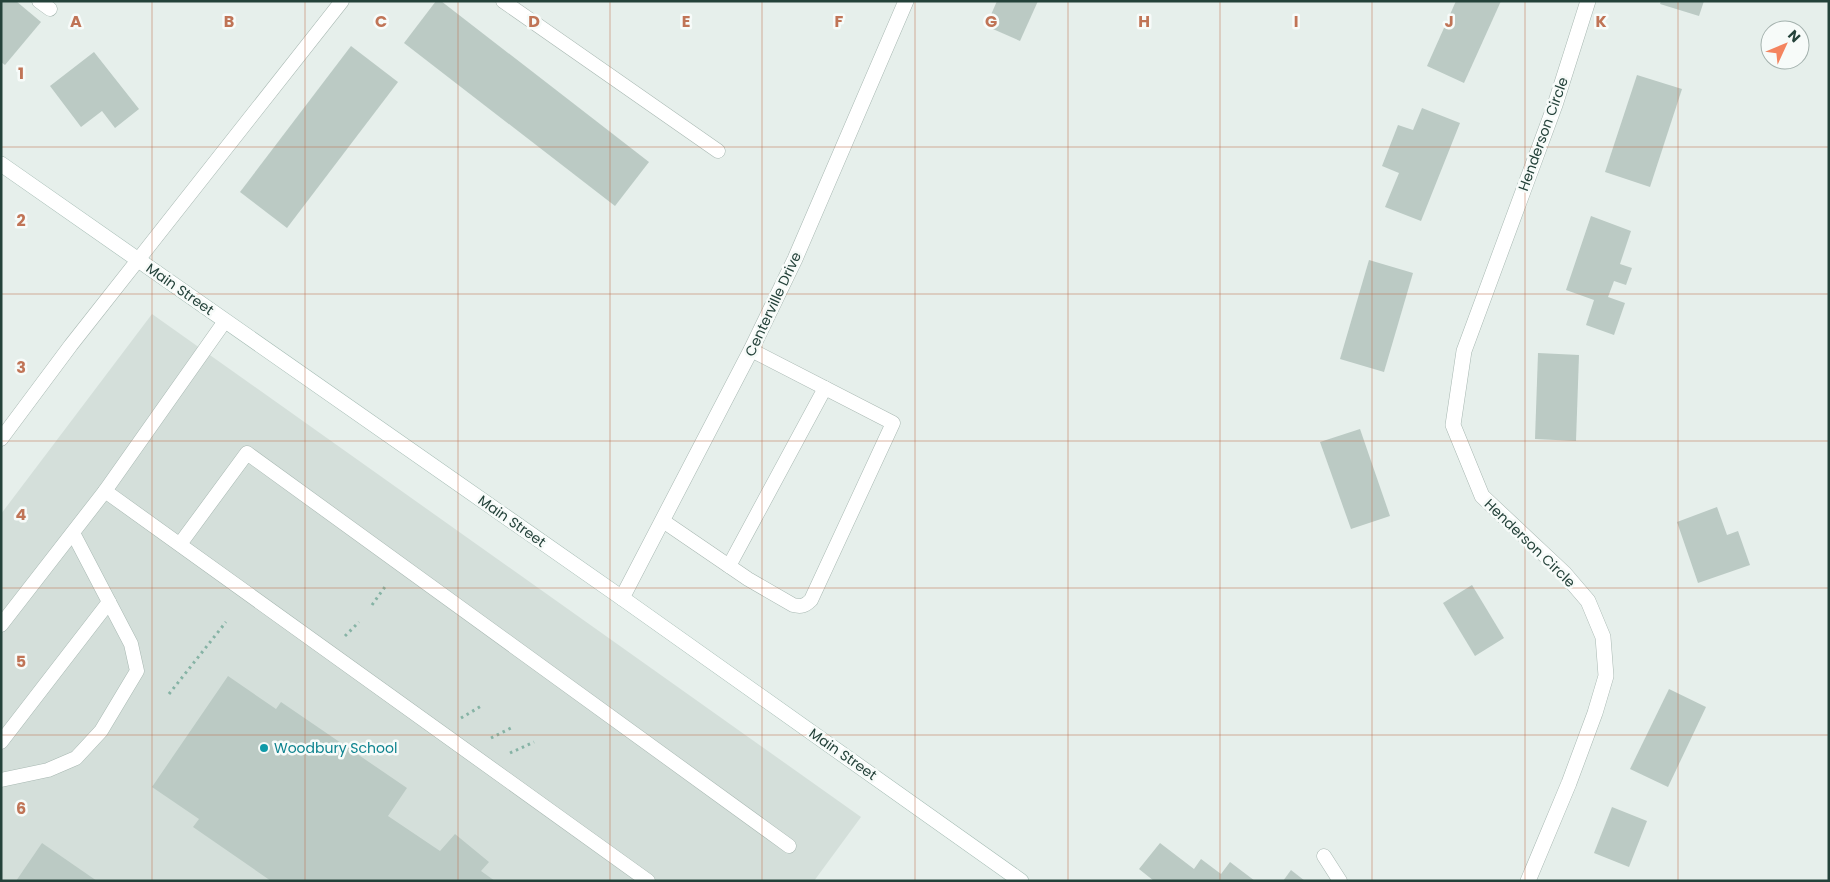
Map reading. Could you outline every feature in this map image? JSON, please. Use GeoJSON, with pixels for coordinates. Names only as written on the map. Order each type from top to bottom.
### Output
{"type":"FeatureCollection","features":[{"type":"Feature","properties":{"kind":"street","name":"Centerville Drive"},"geometry":{"type":"LineString","coordinates":[[622,598],[752,350],[795,259],[906,1]]}},
{"type":"Feature","properties":{"kind":"street","name":"Henderson Circle"},"geometry":{"type":"LineString","coordinates":[[1528,881],[1569,783],[1595,713],[1606,676],[1603,637],[1588,601],[1564,572],[1482,496],[1454,426],[1464,351],[1555,105],[1588,1]]}},
{"type":"Feature","properties":{"kind":"street","name":"Main Street"},"geometry":{"type":"LineString","coordinates":[[1,164],[622,598],[1021,881]]}},
{"type":"Feature","properties":{"kind":"lane"},"geometry":{"type":"LineString","coordinates":[[1,439],[71,345],[342,1]]}},
{"type":"Feature","properties":{"kind":"lane"},"geometry":{"type":"LineString","coordinates":[[503,1],[718,151]]}},
{"type":"Feature","properties":{"kind":"lane"},"geometry":{"type":"LineString","coordinates":[[1,625],[105,491],[225,321]]}},
{"type":"Feature","properties":{"kind":"lane"},"geometry":{"type":"LineString","coordinates":[[663,522],[793,605],[801,607],[811,600],[893,423],[752,350]]}},
{"type":"Feature","properties":{"kind":"lane"},"geometry":{"type":"LineString","coordinates":[[730,566],[825,388]]}},
{"type":"Feature","properties":{"kind":"lane"},"geometry":{"type":"LineString","coordinates":[[180,544],[246,453],[789,846]]}},
{"type":"Feature","properties":{"kind":"lane"},"geometry":{"type":"LineString","coordinates":[[105,491],[648,881]]}},
{"type":"Feature","properties":{"kind":"lane"},"geometry":{"type":"LineString","coordinates":[[1,780],[48,770],[76,758],[101,731],[137,672],[131,644],[73,533]]}},
{"type":"Feature","properties":{"kind":"lane"},"geometry":{"type":"LineString","coordinates":[[1,742],[109,602]]}},
{"type":"Feature","properties":{"kind":"lane"},"geometry":{"type":"LineString","coordinates":[[1324,856],[1340,881]]}},
{"type":"Feature","properties":{"kind":"path"},"geometry":{"type":"LineString","coordinates":[[169,694],[226,622]]}},
{"type":"Feature","properties":{"kind":"path"},"geometry":{"type":"LineString","coordinates":[[339,642],[358,622]]}},
{"type":"Feature","properties":{"kind":"path"},"geometry":{"type":"LineString","coordinates":[[454,722],[483,705]]}},
{"type":"Feature","properties":{"kind":"path"},"geometry":{"type":"LineString","coordinates":[[483,742],[513,727]]}},
{"type":"Feature","properties":{"kind":"path"},"geometry":{"type":"LineString","coordinates":[[502,757],[534,742]]}},
{"type":"Feature","properties":{"kind":"shaded area"},"geometry":{"type":"Polygon","coordinates":[[[152,314],[861,817],[814,881],[1,881],[1,514],[152,314]]]}},
{"type":"Feature","properties":{"kind":"building"},"geometry":{"type":"Polygon","coordinates":[[[1,1],[16,1],[41,22],[5,65],[1,62],[1,1]]]}},
{"type":"Feature","properties":{"kind":"building"},"geometry":{"type":"Polygon","coordinates":[[[436,1],[441,1],[649,162],[615,206],[404,43],[436,1]]]}},
{"type":"Feature","properties":{"kind":"building"},"geometry":{"type":"Polygon","coordinates":[[[997,1],[1038,1],[1020,41],[986,26],[997,1]]]}},
{"type":"Feature","properties":{"kind":"building"},"geometry":{"type":"Polygon","coordinates":[[[1456,1],[1501,1],[1464,83],[1427,66],[1456,1]]]}},
{"type":"Feature","properties":{"kind":"building"},"geometry":{"type":"Polygon","coordinates":[[[1661,1],[1704,1],[1699,16],[1660,4],[1661,1]]]}},
{"type":"Feature","properties":{"kind":"building"},"geometry":{"type":"Polygon","coordinates":[[[351,46],[398,82],[287,228],[240,192],[351,46]]]}},
{"type":"Feature","properties":{"kind":"building"},"geometry":{"type":"Polygon","coordinates":[[[94,52],[139,109],[115,128],[102,111],[81,127],[50,86],[94,52]]]}},
{"type":"Feature","properties":{"kind":"building"},"geometry":{"type":"Polygon","coordinates":[[[1637,75],[1682,89],[1650,187],[1605,172],[1637,75]]]}},
{"type":"Feature","properties":{"kind":"building"},"geometry":{"type":"Polygon","coordinates":[[[1422,108],[1460,123],[1421,221],[1385,207],[1399,173],[1382,166],[1398,125],[1413,130],[1422,108]]]}},
{"type":"Feature","properties":{"kind":"building"},"geometry":{"type":"Polygon","coordinates":[[[1591,216],[1631,231],[1620,264],[1632,268],[1626,285],[1614,281],[1608,297],[1625,303],[1614,335],[1586,325],[1594,300],[1566,290],[1591,216]]]}},
{"type":"Feature","properties":{"kind":"building"},"geometry":{"type":"Polygon","coordinates":[[[1369,260],[1413,273],[1384,372],[1340,359],[1369,260]]]}},
{"type":"Feature","properties":{"kind":"building"},"geometry":{"type":"Polygon","coordinates":[[[1538,353],[1579,355],[1576,441],[1535,439],[1538,353]]]}},
{"type":"Feature","properties":{"kind":"building"},"geometry":{"type":"Polygon","coordinates":[[[1360,429],[1390,516],[1351,529],[1320,442],[1360,429]]]}},
{"type":"Feature","properties":{"kind":"building"},"geometry":{"type":"Polygon","coordinates":[[[1717,507],[1727,535],[1738,531],[1750,565],[1698,583],[1677,522],[1717,507]]]}},
{"type":"Feature","properties":{"kind":"building"},"geometry":{"type":"Polygon","coordinates":[[[1472,585],[1504,638],[1475,656],[1443,603],[1472,585]]]}},
{"type":"Feature","properties":{"kind":"building","name":"Woodbury School"},"geometry":{"type":"Polygon","coordinates":[[[228,676],[276,709],[281,702],[407,788],[388,816],[440,851],[455,834],[489,862],[481,871],[495,881],[271,881],[193,827],[199,819],[152,787],[228,676]]]}},
{"type":"Feature","properties":{"kind":"building"},"geometry":{"type":"Polygon","coordinates":[[[1669,689],[1706,707],[1668,787],[1630,769],[1669,689]]]}},
{"type":"Feature","properties":{"kind":"building"},"geometry":{"type":"Polygon","coordinates":[[[1612,807],[1647,821],[1629,867],[1594,853],[1612,807]]]}},
{"type":"Feature","properties":{"kind":"building"},"geometry":{"type":"Polygon","coordinates":[[[42,843],[97,881],[16,881],[42,843]]]}},
{"type":"Feature","properties":{"kind":"building"},"geometry":{"type":"Polygon","coordinates":[[[1160,843],[1194,869],[1201,859],[1221,874],[1230,862],[1255,881],[1154,881],[1139,869],[1160,843]]]}},
{"type":"Feature","properties":{"kind":"building"},"geometry":{"type":"Polygon","coordinates":[[[1291,870],[1305,881],[1283,881],[1291,870]]]}},
{"type":"Feature","properties":{"kind":"place","name":"Woodbury School"},"geometry":{"type":"Point","coordinates":[264,748]}}]}
